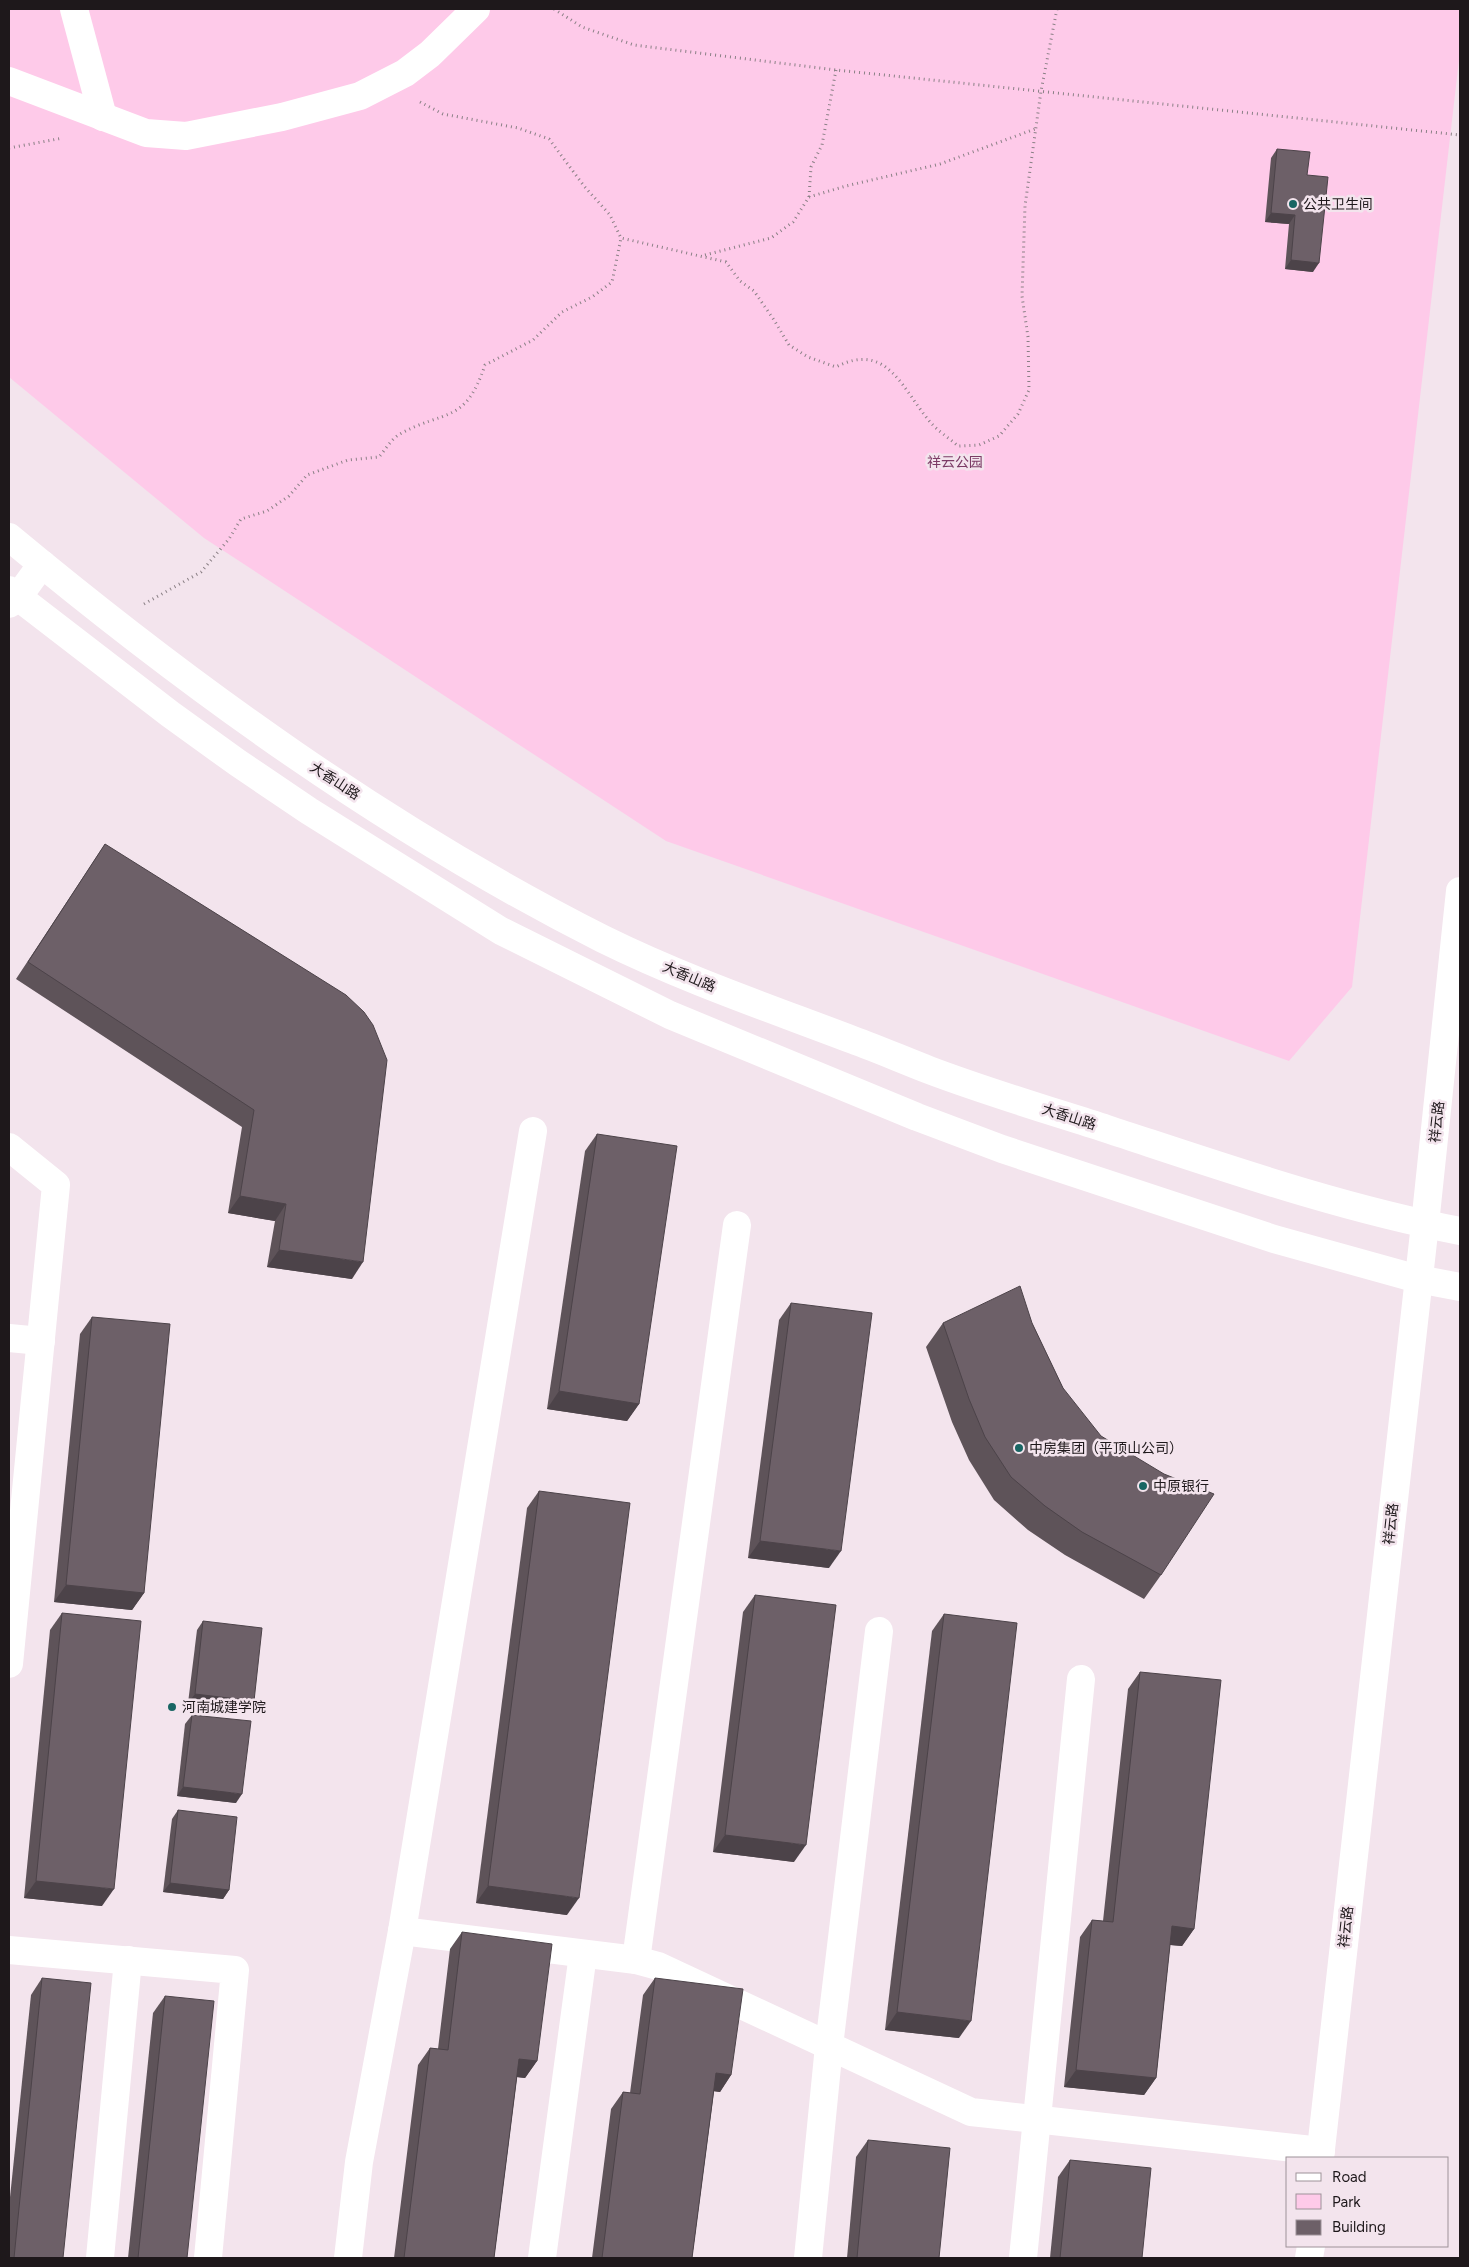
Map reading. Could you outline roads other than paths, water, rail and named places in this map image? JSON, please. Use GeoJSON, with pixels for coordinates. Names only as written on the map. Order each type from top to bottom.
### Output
{"type":"FeatureCollection","features":[{"type":"Feature","properties":{"kind":"main road"},"geometry":{"type":"LineString","coordinates":[[74,9],[103,117]]}},
{"type":"Feature","properties":{"kind":"main road"},"geometry":{"type":"LineString","coordinates":[[9,81],[146,133],[186,136],[282,117],[360,96],[404,73],[430,54],[476,9]]}},
{"type":"Feature","properties":{"kind":"main road","name":"大香山路"},"geometry":{"type":"LineString","coordinates":[[9,537],[240,716],[451,855],[606,940],[686,976],[769,1010],[932,1071],[1202,1160],[1361,1208],[1460,1231]]}},
{"type":"Feature","properties":{"kind":"main road"},"geometry":{"type":"LineString","coordinates":[[42,564],[12,597],[238,763],[419,881],[501,931],[561,962],[670,1015],[917,1117],[1002,1149],[1274,1239],[1418,1279],[1460,1287]]}},
{"type":"Feature","properties":{"kind":"main road","name":"祥云路"},"geometry":{"type":"LineString","coordinates":[[1321,2155],[1418,1279],[1426,1224],[1460,891]]}},
{"type":"Feature","properties":{"kind":"main road"},"geometry":{"type":"LineString","coordinates":[[348,2258],[360,2162],[402,1931],[534,1131]]}},
{"type":"Feature","properties":{"kind":"main road"},"geometry":{"type":"LineString","coordinates":[[9,1147],[56,1184],[9,1664]]}},
{"type":"Feature","properties":{"kind":"main road"},"geometry":{"type":"LineString","coordinates":[[636,1960],[737,1225]]}},
{"type":"Feature","properties":{"kind":"main road"},"geometry":{"type":"LineString","coordinates":[[9,1338],[40,1341]]}},
{"type":"Feature","properties":{"kind":"main road"},"geometry":{"type":"LineString","coordinates":[[808,2258],[830,2046],[879,1632]]}},
{"type":"Feature","properties":{"kind":"main road"},"geometry":{"type":"LineString","coordinates":[[1023,2258],[1081,1679]]}},
{"type":"Feature","properties":{"kind":"main road"},"geometry":{"type":"LineString","coordinates":[[402,1931],[636,1960],[658,1966],[971,2112],[1321,2155]]}},
{"type":"Feature","properties":{"kind":"main road"},"geometry":{"type":"LineString","coordinates":[[9,1950],[234,1970],[208,2258]]}},
{"type":"Feature","properties":{"kind":"main road"},"geometry":{"type":"LineString","coordinates":[[542,2258],[583,1954]]}},
{"type":"Feature","properties":{"kind":"main road"},"geometry":{"type":"LineString","coordinates":[[100,2258],[128,1960]]}},
{"type":"Feature","properties":{"kind":"place","name":"公共卫生间"},"geometry":{"type":"Point","coordinates":[1293,204]}},
{"type":"Feature","properties":{"kind":"place","name":"中房集团（平顶山公司）"},"geometry":{"type":"Point","coordinates":[1019,1448]}},
{"type":"Feature","properties":{"kind":"place","name":"中原银行"},"geometry":{"type":"Point","coordinates":[1143,1486]}},
{"type":"Feature","properties":{"kind":"place","name":"河南城建学院"},"geometry":{"type":"Point","coordinates":[172,1707]}},
{"type":"Feature","properties":{"kind":"park label","name":"祥云公园"},"geometry":{"type":"Point","coordinates":[955,462]}}]}
